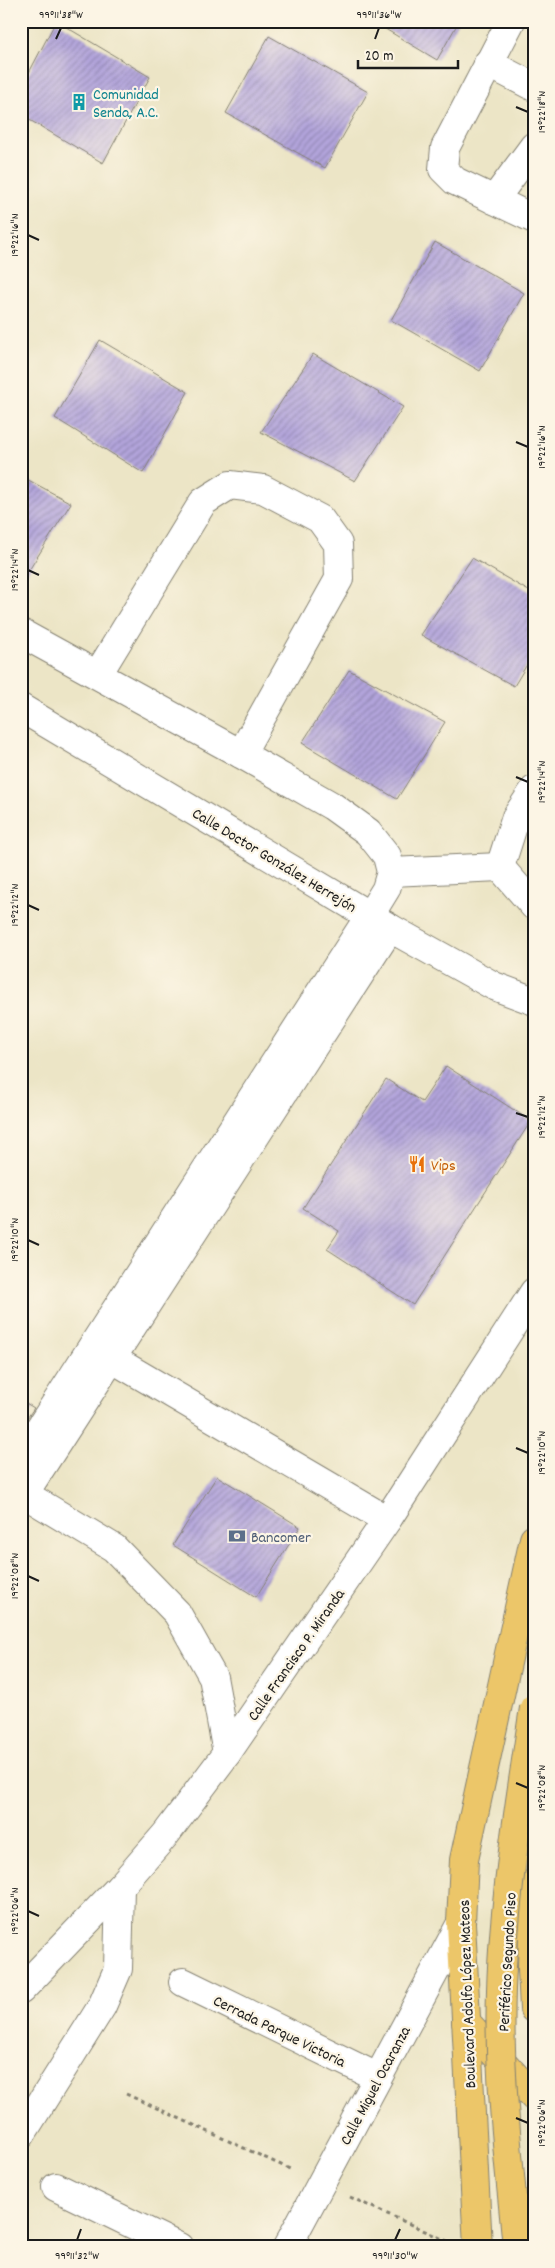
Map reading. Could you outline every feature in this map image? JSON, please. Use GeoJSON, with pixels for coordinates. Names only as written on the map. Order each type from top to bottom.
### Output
{"type":"FeatureCollection","features":[{"type":"Feature","properties":{"kind":"main road","name":"Boulevard Adolfo López Mateos"},"geometry":{"type":"LineString","coordinates":[[478,2247],[461,1923],[464,1860],[534,1539]]}},
{"type":"Feature","properties":{"kind":"main road","name":"Periférico Segundo Piso"},"geometry":{"type":"LineString","coordinates":[[517,2247],[503,2103],[501,1990],[510,1874],[534,1708]]}},
{"type":"Feature","properties":{"kind":"main road"},"geometry":{"type":"LineString","coordinates":[[534,1883],[532,1968],[534,2009]]}},
{"type":"Feature","properties":{"kind":"main road"},"geometry":{"type":"LineString","coordinates":[[466,2022],[534,2097]]}},
{"type":"Feature","properties":{"kind":"street"},"geometry":{"type":"LineString","coordinates":[[511,21],[446,148],[443,169],[455,182],[534,219]]}},
{"type":"Feature","properties":{"kind":"street"},"geometry":{"type":"LineString","coordinates":[[488,63],[534,87]]}},
{"type":"Feature","properties":{"kind":"street"},"geometry":{"type":"LineString","coordinates":[[494,200],[534,146]]}},
{"type":"Feature","properties":{"kind":"street"},"geometry":{"type":"LineString","coordinates":[[98,674],[203,502],[230,485],[263,489],[295,504],[320,519],[338,544],[339,579],[241,754]]}},
{"type":"Feature","properties":{"kind":"street"},"geometry":{"type":"LineString","coordinates":[[21,633],[98,674],[332,806],[368,832],[387,856],[391,872],[380,922],[111,1358],[23,1493],[114,1548],[177,1613],[213,1677],[227,1753]]}},
{"type":"Feature","properties":{"kind":"street","name":"Calle Doctor González Herrejón"},"geometry":{"type":"LineString","coordinates":[[21,708],[380,922],[494,986],[534,1001]]}},
{"type":"Feature","properties":{"kind":"street"},"geometry":{"type":"LineString","coordinates":[[500,867],[516,817],[534,790]]}},
{"type":"Feature","properties":{"kind":"street"},"geometry":{"type":"LineString","coordinates":[[391,872],[500,867]]}},
{"type":"Feature","properties":{"kind":"street"},"geometry":{"type":"LineString","coordinates":[[500,867],[534,906]]}},
{"type":"Feature","properties":{"kind":"street"},"geometry":{"type":"LineString","coordinates":[[21,1457],[380,922]]}},
{"type":"Feature","properties":{"kind":"street","name":"Calle Francisco P. Miranda"},"geometry":{"type":"LineString","coordinates":[[21,1990],[120,1887],[166,1834],[227,1753],[387,1520],[534,1292]]}},
{"type":"Feature","properties":{"kind":"street"},"geometry":{"type":"LineString","coordinates":[[111,1358],[387,1520]]}},
{"type":"Feature","properties":{"kind":"street"},"geometry":{"type":"LineString","coordinates":[[21,2135],[102,2006],[118,1970],[120,1887]]}},
{"type":"Feature","properties":{"kind":"street","name":"Calle Miguel Ocaranza"},"geometry":{"type":"LineString","coordinates":[[287,2247],[461,1923]]}},
{"type":"Feature","properties":{"kind":"street","name":"Cerrada Parque Victoria"},"geometry":{"type":"LineString","coordinates":[[183,1982],[377,2077]]}},
{"type":"Feature","properties":{"kind":"street"},"geometry":{"type":"LineString","coordinates":[[56,2187],[179,2247]]}},
{"type":"Feature","properties":{"kind":"building","name":"Comunidad Senda, A.C."},"geometry":{"type":"Polygon","coordinates":[[[56,21],[150,77],[103,163],[21,115],[21,88],[56,21]]]}},
{"type":"Feature","properties":{"kind":"building"},"geometry":{"type":"Polygon","coordinates":[[[372,21],[459,21],[437,60],[372,21]]]}},
{"type":"Feature","properties":{"kind":"building"},"geometry":{"type":"Polygon","coordinates":[[[269,36],[368,92],[325,168],[226,113],[269,36]]]}},
{"type":"Feature","properties":{"kind":"building"},"geometry":{"type":"Polygon","coordinates":[[[21,184],[30,189],[21,204],[21,184]]]}},
{"type":"Feature","properties":{"kind":"building"},"geometry":{"type":"Polygon","coordinates":[[[435,242],[524,293],[480,371],[391,320],[435,242]]]}},
{"type":"Feature","properties":{"kind":"building"},"geometry":{"type":"Polygon","coordinates":[[[100,340],[188,392],[143,473],[55,418],[100,340]]]}},
{"type":"Feature","properties":{"kind":"building"},"geometry":{"type":"Polygon","coordinates":[[[313,354],[403,407],[355,481],[261,432],[313,354]]]}},
{"type":"Feature","properties":{"kind":"building"},"geometry":{"type":"Polygon","coordinates":[[[21,476],[71,503],[21,583],[21,476]]]}},
{"type":"Feature","properties":{"kind":"building"},"geometry":{"type":"Polygon","coordinates":[[[472,558],[534,594],[534,653],[514,686],[421,635],[472,558]]]}},
{"type":"Feature","properties":{"kind":"building"},"geometry":{"type":"Polygon","coordinates":[[[349,670],[445,722],[397,799],[302,743],[349,670]]]}},
{"type":"Feature","properties":{"kind":"building","name":"Vips"},"geometry":{"type":"Polygon","coordinates":[[[446,1066],[531,1121],[413,1305],[327,1249],[339,1231],[303,1208],[386,1079],[422,1102],[446,1066]]]}},
{"type":"Feature","properties":{"kind":"building"},"geometry":{"type":"Polygon","coordinates":[[[21,1400],[34,1408],[21,1427],[21,1400]]]}},
{"type":"Feature","properties":{"kind":"building","name":"Bancomer"},"geometry":{"type":"Polygon","coordinates":[[[217,1476],[300,1527],[256,1597],[173,1545],[217,1476]]]}},
{"type":"Feature","properties":{"kind":"place","name":"Comunidad Senda, A.C."},"geometry":{"type":"Point","coordinates":[79,102]}},
{"type":"Feature","properties":{"kind":"place","name":"Vips"},"geometry":{"type":"Point","coordinates":[417,1164]}},
{"type":"Feature","properties":{"kind":"place","name":"Bancomer"},"geometry":{"type":"Point","coordinates":[237,1536]}}]}
